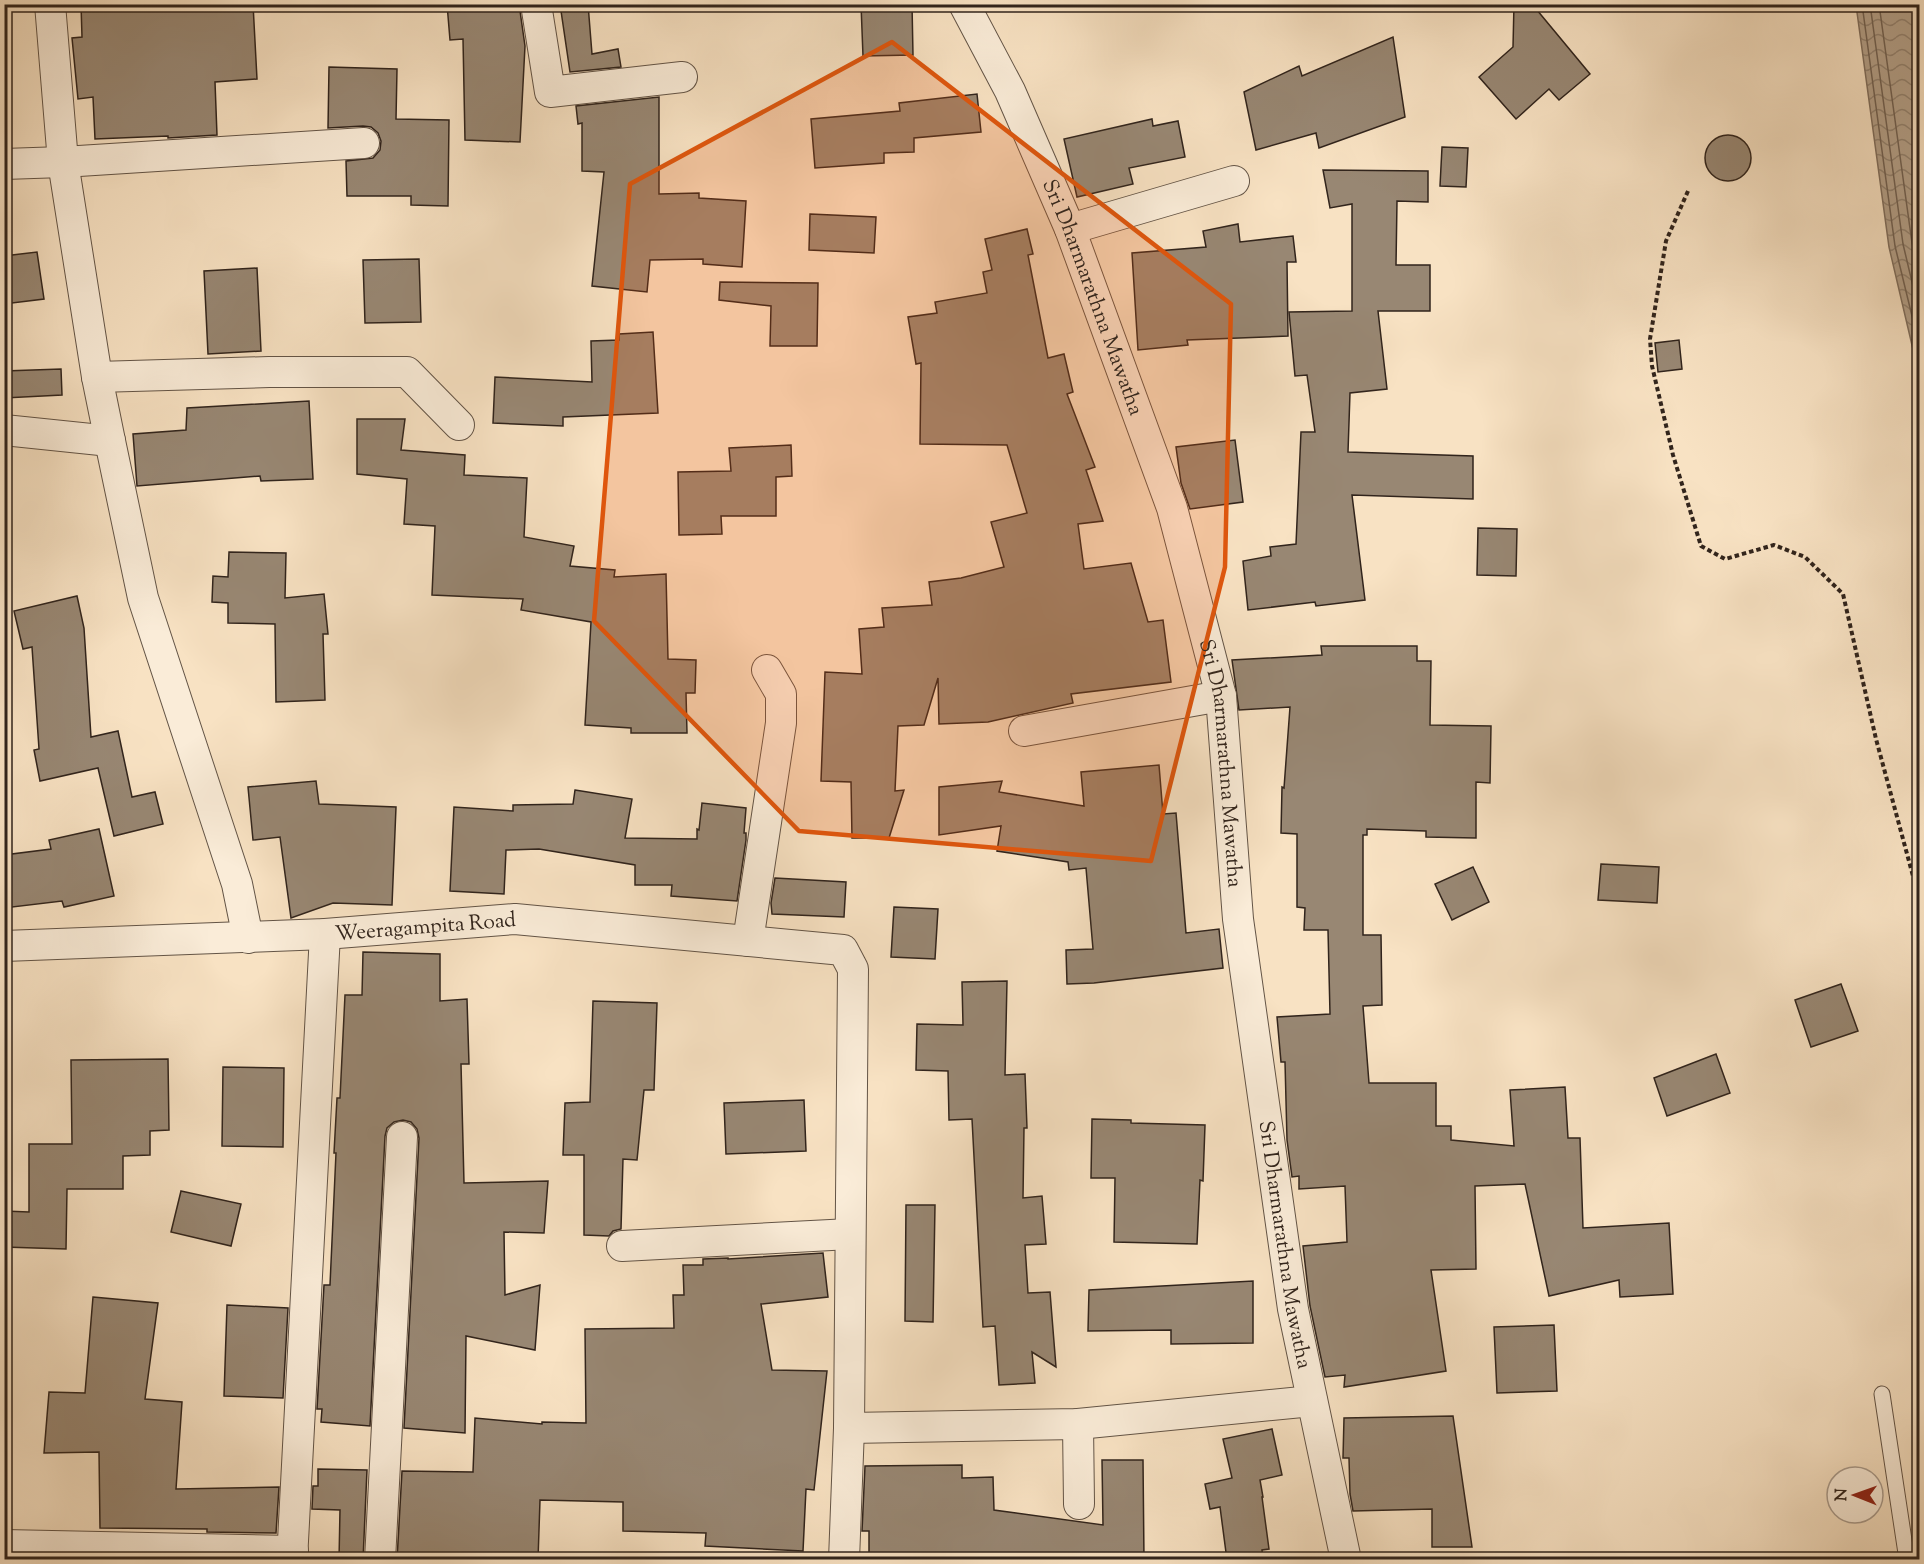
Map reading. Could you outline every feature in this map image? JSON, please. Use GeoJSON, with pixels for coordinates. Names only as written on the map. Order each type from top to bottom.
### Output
{"type":"FeatureCollection","features":[{"type":"Feature","properties":{"kind":"street"},"geometry":{"type":"LineString","coordinates":[[50,4],[63,162],[97,377],[143,598],[237,884],[248,938]]}},
{"type":"Feature","properties":{"kind":"street"},"geometry":{"type":"LineString","coordinates":[[536,4],[550,92],[682,77]]}},
{"type":"Feature","properties":{"kind":"street","name":"Sri Dharmarathna Mawatha"},"geometry":{"type":"LineString","coordinates":[[964,4],[1010,91],[1070,229],[1172,508],[1221,696],[1238,919],[1293,1309],[1346,1560]]}},
{"type":"Feature","properties":{"kind":"street"},"geometry":{"type":"LineString","coordinates":[[4,164],[364,143]]}},
{"type":"Feature","properties":{"kind":"street"},"geometry":{"type":"LineString","coordinates":[[1070,229],[1234,181]]}},
{"type":"Feature","properties":{"kind":"street"},"geometry":{"type":"LineString","coordinates":[[97,377],[269,372],[407,372],[459,425]]}},
{"type":"Feature","properties":{"kind":"street"},"geometry":{"type":"LineString","coordinates":[[4,430],[110,441]]}},
{"type":"Feature","properties":{"kind":"street"},"geometry":{"type":"LineString","coordinates":[[748,940],[781,723],[781,694],[767,670]]}},
{"type":"Feature","properties":{"kind":"street"},"geometry":{"type":"LineString","coordinates":[[1024,731],[1221,696]]}},
{"type":"Feature","properties":{"kind":"street","name":"Weeragampita Road"},"geometry":{"type":"LineString","coordinates":[[4,946],[325,934],[515,919],[843,950],[853,969],[850,1234]]}},
{"type":"Feature","properties":{"kind":"street"},"geometry":{"type":"LineString","coordinates":[[4,1545],[74,1553],[293,1555],[325,934]]}},
{"type":"Feature","properties":{"kind":"street"},"geometry":{"type":"LineString","coordinates":[[380,1560],[402,1137]]}},
{"type":"Feature","properties":{"kind":"street"},"geometry":{"type":"LineString","coordinates":[[622,1246],[850,1234],[849,1428],[844,1560]]}},
{"type":"Feature","properties":{"kind":"street"},"geometry":{"type":"LineString","coordinates":[[849,1428],[1078,1424],[1312,1401]]}},
{"type":"Feature","properties":{"kind":"street"},"geometry":{"type":"LineString","coordinates":[[1078,1424],[1079,1504]]}},
{"type":"Feature","properties":{"kind":"lane"},"geometry":{"type":"LineString","coordinates":[[1882,1394],[1907,1560]]}},
{"type":"Feature","properties":{"kind":"path"},"geometry":{"type":"LineString","coordinates":[[1688,191],[1666,241],[1650,339],[1652,366],[1673,455],[1701,546],[1725,560],[1774,544],[1805,557],[1843,594],[1876,739],[1920,902]]}},
{"type":"Feature","properties":{"kind":"highlighted area"},"geometry":{"type":"Polygon","coordinates":[[[892,42],[1231,304],[1225,567],[1151,861],[799,831],[594,621],[630,184],[892,42]]]}},
{"type":"Feature","properties":{"kind":"water"},"geometry":{"type":"Polygon","coordinates":[[[1856,5],[1919,5],[1919,375],[1889,247],[1856,5]]]}},
{"type":"Feature","properties":{"kind":"building"},"geometry":{"type":"Polygon","coordinates":[[[81,4],[253,4],[257,79],[215,82],[217,135],[95,139],[93,97],[78,99],[72,38],[82,37],[81,4]]]}},
{"type":"Feature","properties":{"kind":"building"},"geometry":{"type":"Polygon","coordinates":[[[447,4],[519,4],[525,46],[520,142],[465,140],[463,39],[450,40],[447,4]]]}},
{"type":"Feature","properties":{"kind":"building"},"geometry":{"type":"Polygon","coordinates":[[[560,4],[588,4],[592,54],[618,49],[621,67],[570,72],[560,4]]]}},
{"type":"Feature","properties":{"kind":"building"},"geometry":{"type":"Polygon","coordinates":[[[861,4],[912,4],[913,55],[863,56],[861,4]]]}},
{"type":"Feature","properties":{"kind":"building"},"geometry":{"type":"Polygon","coordinates":[[[1514,4],[1532,4],[1590,74],[1559,100],[1549,89],[1516,119],[1479,77],[1513,47],[1514,4]]]}},
{"type":"Feature","properties":{"kind":"building"},"geometry":{"type":"Polygon","coordinates":[[[1393,37],[1405,117],[1319,148],[1316,133],[1256,150],[1244,92],[1299,66],[1302,76],[1393,37]]]}},
{"type":"Feature","properties":{"kind":"building"},"geometry":{"type":"Polygon","coordinates":[[[329,67],[397,69],[396,119],[449,120],[448,206],[411,205],[411,196],[347,196],[346,161],[373,158],[380,150],[381,141],[378,133],[371,127],[328,128],[329,67]]]}},
{"type":"Feature","properties":{"kind":"building"},"geometry":{"type":"Polygon","coordinates":[[[977,94],[981,132],[914,138],[914,152],[884,153],[884,163],[815,168],[811,119],[900,111],[899,103],[977,94]]]}},
{"type":"Feature","properties":{"kind":"building"},"geometry":{"type":"Polygon","coordinates":[[[659,97],[659,194],[699,193],[699,198],[746,201],[742,267],[703,264],[703,259],[650,260],[647,292],[592,286],[604,172],[582,171],[582,123],[578,124],[576,106],[659,97]]]}},
{"type":"Feature","properties":{"kind":"building"},"geometry":{"type":"Polygon","coordinates":[[[1152,119],[1153,126],[1178,121],[1185,157],[1129,168],[1133,184],[1077,197],[1064,139],[1152,119]]]}},
{"type":"Feature","properties":{"kind":"building"},"geometry":{"type":"Polygon","coordinates":[[[1728,135],[1744,142],[1751,158],[1744,174],[1728,181],[1712,174],[1705,158],[1712,142],[1728,135]]]}},
{"type":"Feature","properties":{"kind":"building"},"geometry":{"type":"Polygon","coordinates":[[[1442,147],[1468,148],[1466,187],[1440,186],[1442,147]]]}},
{"type":"Feature","properties":{"kind":"building"},"geometry":{"type":"Polygon","coordinates":[[[1323,170],[1428,171],[1428,202],[1397,201],[1396,265],[1430,265],[1430,311],[1378,311],[1387,389],[1350,393],[1348,452],[1473,456],[1473,499],[1352,495],[1365,600],[1316,606],[1315,602],[1248,610],[1243,561],[1271,556],[1270,547],[1296,544],[1301,432],[1315,432],[1307,375],[1295,376],[1289,312],[1352,311],[1352,204],[1330,208],[1323,170]]]}},
{"type":"Feature","properties":{"kind":"building"},"geometry":{"type":"Polygon","coordinates":[[[810,214],[876,217],[874,253],[809,250],[810,214]]]}},
{"type":"Feature","properties":{"kind":"building"},"geometry":{"type":"Polygon","coordinates":[[[1238,224],[1240,242],[1293,236],[1296,262],[1287,262],[1288,336],[1187,340],[1188,345],[1138,350],[1132,253],[1206,247],[1203,231],[1238,224]]]}},
{"type":"Feature","properties":{"kind":"building"},"geometry":{"type":"Polygon","coordinates":[[[1027,229],[1033,254],[1028,255],[1048,358],[1064,354],[1073,392],[1067,394],[1095,467],[1086,470],[1103,521],[1078,524],[1084,569],[1131,563],[1148,622],[1163,620],[1171,682],[1071,694],[1073,703],[988,722],[939,724],[938,678],[924,725],[898,726],[895,791],[904,790],[889,838],[852,838],[851,782],[821,781],[825,672],[862,674],[859,629],[884,627],[882,608],[932,605],[929,582],[961,578],[1004,567],[991,522],[1027,513],[1007,445],[920,444],[921,363],[916,364],[908,317],[937,313],[935,302],[987,293],[983,272],[992,270],[985,239],[1027,229]]]}},
{"type":"Feature","properties":{"kind":"building"},"geometry":{"type":"Polygon","coordinates":[[[37,252],[44,299],[4,304],[4,256],[37,252]]]}},
{"type":"Feature","properties":{"kind":"building"},"geometry":{"type":"Polygon","coordinates":[[[419,259],[421,322],[365,323],[363,260],[419,259]]]}},
{"type":"Feature","properties":{"kind":"building"},"geometry":{"type":"Polygon","coordinates":[[[257,268],[261,351],[208,354],[204,271],[257,268]]]}},
{"type":"Feature","properties":{"kind":"building"},"geometry":{"type":"Polygon","coordinates":[[[720,282],[818,283],[817,346],[770,346],[771,306],[719,300],[720,282]]]}},
{"type":"Feature","properties":{"kind":"building"},"geometry":{"type":"Polygon","coordinates":[[[653,332],[658,413],[563,417],[563,426],[493,423],[495,377],[592,382],[591,341],[619,340],[619,334],[653,332]]]}},
{"type":"Feature","properties":{"kind":"building"},"geometry":{"type":"Polygon","coordinates":[[[1679,340],[1682,369],[1658,372],[1655,343],[1679,340]]]}},
{"type":"Feature","properties":{"kind":"building"},"geometry":{"type":"Polygon","coordinates":[[[61,369],[62,395],[4,398],[4,371],[61,369]]]}},
{"type":"Feature","properties":{"kind":"building"},"geometry":{"type":"Polygon","coordinates":[[[309,401],[313,479],[261,481],[260,476],[137,486],[133,434],[186,430],[187,408],[309,401]]]}},
{"type":"Feature","properties":{"kind":"building"},"geometry":{"type":"Polygon","coordinates":[[[357,419],[405,419],[401,450],[465,455],[464,475],[527,478],[524,537],[574,546],[570,566],[615,570],[614,577],[666,574],[668,659],[696,660],[695,693],[686,693],[687,733],[631,733],[631,728],[585,725],[591,622],[521,610],[523,599],[432,595],[435,526],[404,524],[407,479],[357,474],[357,419]]]}},
{"type":"Feature","properties":{"kind":"building"},"geometry":{"type":"Polygon","coordinates":[[[1235,440],[1243,502],[1190,509],[1181,483],[1176,447],[1235,440]]]}},
{"type":"Feature","properties":{"kind":"building"},"geometry":{"type":"Polygon","coordinates":[[[791,445],[792,476],[776,477],[776,516],[721,516],[722,534],[679,535],[678,472],[731,471],[729,448],[791,445]]]}},
{"type":"Feature","properties":{"kind":"building"},"geometry":{"type":"Polygon","coordinates":[[[1478,528],[1517,529],[1516,576],[1477,575],[1478,528]]]}},
{"type":"Feature","properties":{"kind":"building"},"geometry":{"type":"Polygon","coordinates":[[[229,552],[286,553],[285,598],[324,594],[328,634],[323,634],[325,700],[276,702],[275,624],[228,623],[228,603],[212,602],[213,576],[228,577],[229,552]]]}},
{"type":"Feature","properties":{"kind":"building"},"geometry":{"type":"Polygon","coordinates":[[[77,596],[84,628],[91,737],[118,731],[132,797],[155,792],[163,824],[114,836],[98,768],[40,781],[34,750],[39,749],[32,647],[23,649],[14,611],[77,596]]]}},
{"type":"Feature","properties":{"kind":"building"},"geometry":{"type":"Polygon","coordinates":[[[1321,646],[1417,646],[1417,661],[1431,661],[1430,725],[1491,726],[1490,783],[1476,782],[1476,838],[1426,837],[1426,831],[1367,829],[1367,835],[1363,835],[1363,935],[1381,935],[1382,1005],[1363,1006],[1369,1083],[1436,1083],[1436,1126],[1451,1126],[1451,1140],[1514,1146],[1510,1090],[1565,1087],[1568,1138],[1580,1138],[1583,1228],[1669,1223],[1673,1294],[1620,1297],[1619,1280],[1549,1296],[1525,1184],[1475,1186],[1476,1269],[1431,1270],[1446,1371],[1344,1387],[1345,1375],[1325,1377],[1310,1306],[1303,1246],[1347,1242],[1345,1186],[1299,1189],[1299,1176],[1292,1177],[1287,1140],[1285,1062],[1281,1062],[1277,1017],[1330,1014],[1328,930],[1304,930],[1305,908],[1297,907],[1297,834],[1281,833],[1282,787],[1284,788],[1290,707],[1239,710],[1232,660],[1322,655],[1321,646]]]}},
{"type":"Feature","properties":{"kind":"building"},"geometry":{"type":"Polygon","coordinates":[[[1159,765],[1163,814],[1176,813],[1186,933],[1219,929],[1223,968],[1067,984],[1066,950],[1093,949],[1086,868],[1069,870],[1068,862],[997,851],[1001,826],[939,835],[939,787],[1002,781],[999,792],[1084,806],[1081,772],[1159,765]]]}},
{"type":"Feature","properties":{"kind":"building"},"geometry":{"type":"Polygon","coordinates":[[[316,781],[319,804],[396,807],[392,905],[333,903],[291,918],[280,837],[253,840],[248,787],[316,781]]]}},
{"type":"Feature","properties":{"kind":"building"},"geometry":{"type":"Polygon","coordinates":[[[575,790],[632,799],[625,838],[697,839],[702,803],[746,808],[744,833],[746,833],[746,840],[737,901],[671,896],[672,885],[635,885],[635,865],[539,849],[506,850],[504,894],[450,891],[454,807],[513,811],[513,805],[573,804],[575,790]]]}},
{"type":"Feature","properties":{"kind":"building"},"geometry":{"type":"Polygon","coordinates":[[[99,829],[114,896],[64,907],[62,901],[4,908],[4,855],[51,849],[49,840],[99,829]]]}},
{"type":"Feature","properties":{"kind":"building"},"geometry":{"type":"Polygon","coordinates":[[[1601,864],[1659,867],[1657,903],[1598,900],[1601,864]]]}},
{"type":"Feature","properties":{"kind":"building"},"geometry":{"type":"Polygon","coordinates":[[[1473,867],[1489,902],[1452,920],[1435,884],[1473,867]]]}},
{"type":"Feature","properties":{"kind":"building"},"geometry":{"type":"Polygon","coordinates":[[[775,878],[846,882],[844,917],[772,914],[771,903],[775,878]]]}},
{"type":"Feature","properties":{"kind":"building"},"geometry":{"type":"Polygon","coordinates":[[[894,907],[938,909],[935,959],[891,957],[894,907]]]}},
{"type":"Feature","properties":{"kind":"building"},"geometry":{"type":"Polygon","coordinates":[[[363,952],[440,954],[440,1001],[467,999],[469,1064],[461,1064],[464,1183],[548,1181],[544,1233],[504,1232],[505,1295],[540,1285],[535,1350],[466,1336],[465,1433],[404,1428],[419,1138],[417,1129],[411,1122],[403,1120],[394,1122],[387,1128],[385,1136],[370,1426],[321,1422],[322,1409],[317,1409],[324,1285],[330,1285],[336,1153],[334,1153],[337,1098],[340,1098],[345,995],[362,995],[363,952]]]}},
{"type":"Feature","properties":{"kind":"building"},"geometry":{"type":"Polygon","coordinates":[[[1007,981],[1005,1075],[1025,1074],[1027,1128],[1024,1128],[1023,1198],[1042,1196],[1046,1244],[1025,1245],[1028,1293],[1050,1292],[1056,1367],[1032,1352],[1035,1383],[999,1385],[995,1326],[983,1327],[972,1119],[949,1120],[948,1071],[916,1070],[917,1024],[963,1025],[962,982],[1007,981]]]}},
{"type":"Feature","properties":{"kind":"building"},"geometry":{"type":"Polygon","coordinates":[[[1841,984],[1858,1031],[1811,1047],[1795,1000],[1841,984]]]}},
{"type":"Feature","properties":{"kind":"building"},"geometry":{"type":"Polygon","coordinates":[[[593,1001],[657,1003],[654,1090],[644,1090],[637,1160],[623,1159],[621,1229],[613,1231],[609,1236],[584,1235],[584,1155],[563,1155],[565,1103],[590,1102],[593,1001]]]}},
{"type":"Feature","properties":{"kind":"building"},"geometry":{"type":"Polygon","coordinates":[[[1716,1054],[1730,1093],[1667,1116],[1654,1078],[1716,1054]]]}},
{"type":"Feature","properties":{"kind":"building"},"geometry":{"type":"Polygon","coordinates":[[[168,1059],[169,1130],[150,1131],[150,1155],[123,1156],[123,1189],[67,1189],[66,1249],[4,1247],[4,1211],[29,1212],[29,1144],[72,1144],[71,1060],[168,1059]]]}},
{"type":"Feature","properties":{"kind":"building"},"geometry":{"type":"Polygon","coordinates":[[[223,1067],[284,1068],[283,1147],[222,1146],[223,1067]]]}},
{"type":"Feature","properties":{"kind":"building"},"geometry":{"type":"Polygon","coordinates":[[[804,1100],[806,1151],[726,1154],[724,1103],[804,1100]]]}},
{"type":"Feature","properties":{"kind":"building"},"geometry":{"type":"Polygon","coordinates":[[[1092,1119],[1131,1120],[1131,1123],[1205,1125],[1197,1244],[1114,1242],[1115,1178],[1091,1178],[1092,1119]]]}},
{"type":"Feature","properties":{"kind":"building"},"geometry":{"type":"Polygon","coordinates":[[[181,1191],[241,1204],[231,1246],[171,1232],[181,1191]]]}},
{"type":"Feature","properties":{"kind":"building"},"geometry":{"type":"Polygon","coordinates":[[[906,1205],[935,1205],[933,1322],[905,1321],[906,1205]]]}},
{"type":"Feature","properties":{"kind":"building"},"geometry":{"type":"Polygon","coordinates":[[[823,1253],[828,1297],[761,1304],[772,1370],[827,1371],[814,1490],[806,1489],[803,1551],[705,1546],[706,1533],[623,1531],[623,1502],[540,1500],[538,1560],[397,1560],[402,1471],[473,1472],[475,1418],[542,1424],[542,1422],[586,1423],[585,1329],[674,1328],[673,1295],[684,1295],[683,1265],[703,1265],[703,1259],[823,1253]]]}},
{"type":"Feature","properties":{"kind":"building"},"geometry":{"type":"Polygon","coordinates":[[[1253,1281],[1253,1343],[1171,1344],[1171,1330],[1088,1331],[1089,1290],[1253,1281]]]}},
{"type":"Feature","properties":{"kind":"building"},"geometry":{"type":"Polygon","coordinates":[[[93,1297],[158,1303],[145,1399],[182,1402],[176,1489],[279,1487],[276,1533],[207,1532],[207,1529],[100,1528],[99,1452],[44,1453],[49,1392],[85,1393],[93,1297]]]}},
{"type":"Feature","properties":{"kind":"building"},"geometry":{"type":"Polygon","coordinates":[[[227,1305],[288,1308],[283,1398],[224,1396],[227,1305]]]}},
{"type":"Feature","properties":{"kind":"building"},"geometry":{"type":"Polygon","coordinates":[[[1554,1325],[1557,1391],[1497,1393],[1494,1327],[1554,1325]]]}},
{"type":"Feature","properties":{"kind":"building"},"geometry":{"type":"Polygon","coordinates":[[[1453,1416],[1472,1547],[1432,1547],[1432,1509],[1353,1511],[1349,1458],[1343,1458],[1344,1418],[1453,1416]]]}},
{"type":"Feature","properties":{"kind":"building"},"geometry":{"type":"Polygon","coordinates":[[[1272,1429],[1282,1475],[1260,1480],[1269,1549],[1262,1550],[1263,1560],[1227,1560],[1220,1507],[1210,1509],[1205,1484],[1232,1478],[1223,1439],[1272,1429]]]}},
{"type":"Feature","properties":{"kind":"building"},"geometry":{"type":"Polygon","coordinates":[[[1102,1460],[1143,1460],[1144,1560],[1029,1560],[1030,1554],[969,1558],[969,1560],[869,1560],[869,1531],[862,1531],[865,1466],[962,1465],[962,1478],[993,1477],[994,1510],[1103,1525],[1102,1460]]]}},
{"type":"Feature","properties":{"kind":"building"},"geometry":{"type":"Polygon","coordinates":[[[318,1469],[367,1470],[363,1560],[339,1560],[340,1510],[312,1509],[313,1486],[318,1486],[318,1469]]]}}]}
